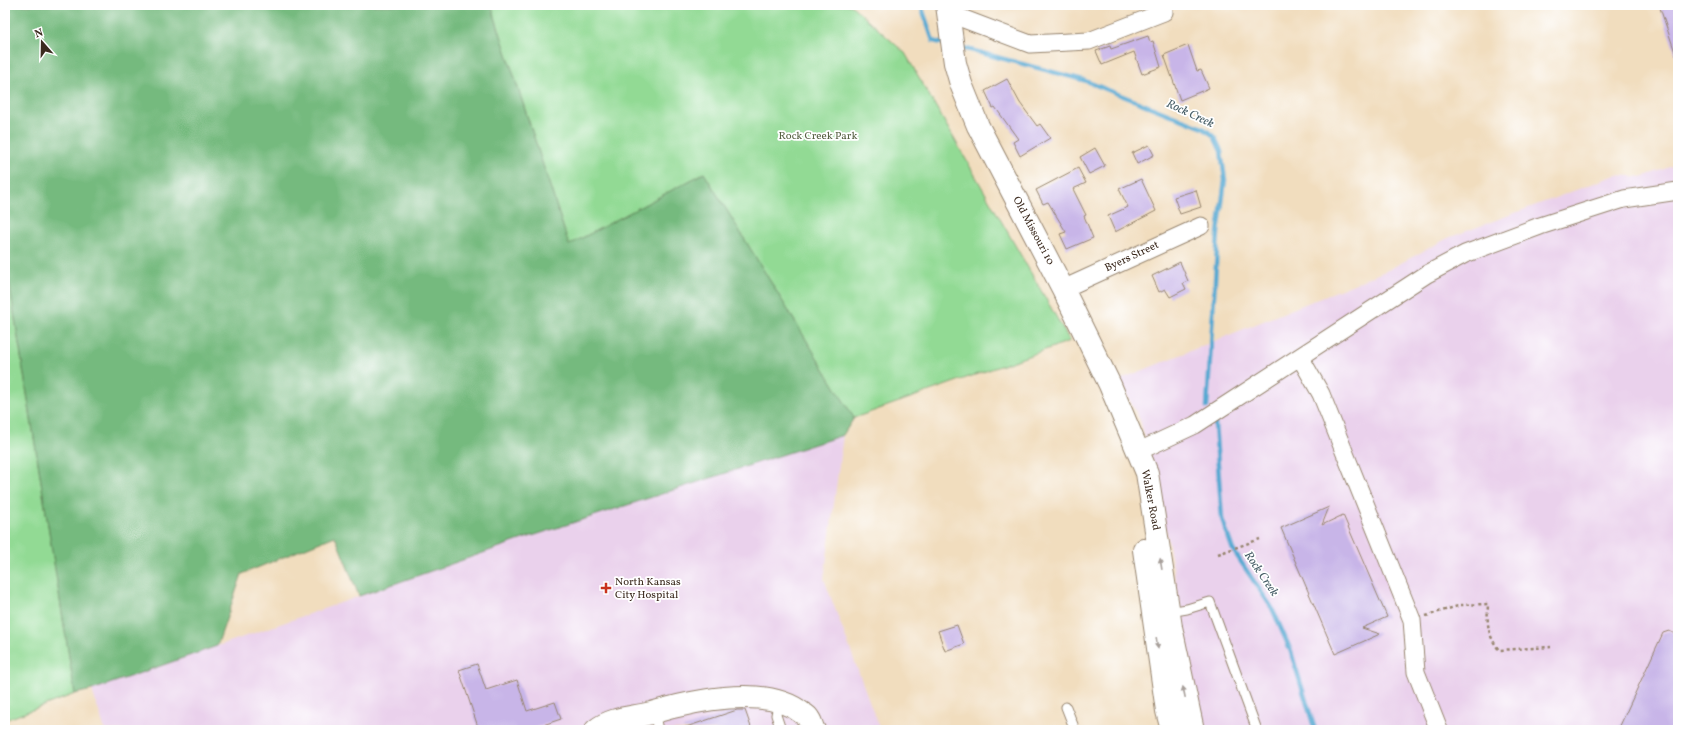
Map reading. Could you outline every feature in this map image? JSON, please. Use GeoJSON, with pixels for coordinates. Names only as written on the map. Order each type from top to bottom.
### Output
{"type":"FeatureCollection","features":[{"type":"Feature","properties":{"kind":"street"},"geometry":{"type":"LineString","coordinates":[[948,16],[1030,44],[1089,41],[1164,12]]}},
{"type":"Feature","properties":{"kind":"street","name":"Old Missouri 10"},"geometry":{"type":"LineString","coordinates":[[948,16],[955,63],[961,84],[978,126],[1063,288],[1110,385],[1137,452]]}},
{"type":"Feature","properties":{"kind":"street"},"geometry":{"type":"LineString","coordinates":[[1137,452],[1195,425],[1427,274],[1465,254],[1540,226],[1624,199],[1678,191]]}},
{"type":"Feature","properties":{"kind":"street","name":"Byers Street"},"geometry":{"type":"LineString","coordinates":[[1063,288],[1201,226]]}},
{"type":"Feature","properties":{"kind":"street"},"geometry":{"type":"LineString","coordinates":[[1300,357],[1321,394],[1412,620],[1416,672],[1439,730]]}},
{"type":"Feature","properties":{"kind":"street","name":"Walker Road"},"geometry":{"type":"LineString","coordinates":[[1137,452],[1147,473],[1161,612],[1167,711],[1172,730]]}},
{"type":"Feature","properties":{"kind":"street","name":"Walker Road"},"geometry":{"type":"LineString","coordinates":[[1161,612],[1193,730]]}},
{"type":"Feature","properties":{"kind":"street"},"geometry":{"type":"LineString","coordinates":[[596,730],[615,719],[656,721],[668,707],[696,702],[743,697],[761,697],[780,700],[794,706],[810,719],[814,730]]}},
{"type":"Feature","properties":{"kind":"lane"},"geometry":{"type":"LineString","coordinates":[[1161,612],[1187,609],[1210,602],[1257,730]]}},
{"type":"Feature","properties":{"kind":"lane"},"geometry":{"type":"LineString","coordinates":[[780,700],[776,715],[781,730]]}},
{"type":"Feature","properties":{"kind":"lane"},"geometry":{"type":"LineString","coordinates":[[1066,707],[1075,730]]}},
{"type":"Feature","properties":{"kind":"path"},"geometry":{"type":"LineString","coordinates":[[1218,554],[1260,539]]}},
{"type":"Feature","properties":{"kind":"path"},"geometry":{"type":"LineString","coordinates":[[1412,620],[1461,605],[1488,604],[1487,624],[1491,640],[1499,650],[1551,647]]}},
{"type":"Feature","properties":{"kind":"shaded area"},"geometry":{"type":"Polygon","coordinates":[[[1678,164],[1678,730],[1203,730],[1156,476],[1140,420],[1119,380],[1388,270],[1448,238],[1616,175],[1642,177],[1678,164]]]}},
{"type":"Feature","properties":{"kind":"shaded area","name":"North Kansas City Hospital"},"geometry":{"type":"Polygon","coordinates":[[[843,435],[824,579],[880,730],[105,730],[92,690],[526,538],[843,435]]]}},
{"type":"Feature","properties":{"kind":"green space"},"geometry":{"type":"Polygon","coordinates":[[[5,5],[491,5],[569,245],[704,173],[854,418],[843,435],[526,538],[359,596],[335,536],[242,574],[217,646],[92,690],[75,694],[5,256],[5,5]]]}},
{"type":"Feature","properties":{"kind":"green space","name":"Rock Creek Park"},"geometry":{"type":"Polygon","coordinates":[[[491,5],[851,5],[905,53],[1070,341],[854,418],[704,173],[569,245],[491,5]]]}},
{"type":"Feature","properties":{"kind":"green space"},"geometry":{"type":"Polygon","coordinates":[[[5,256],[75,694],[5,720],[5,256]]]}},
{"type":"Feature","properties":{"kind":"building"},"geometry":{"type":"Polygon","coordinates":[[[1659,5],[1678,5],[1677,58],[1659,5]]]}},
{"type":"Feature","properties":{"kind":"building"},"geometry":{"type":"Polygon","coordinates":[[[1148,36],[1150,42],[1153,41],[1161,67],[1142,74],[1134,52],[1102,65],[1096,51],[1110,46],[1111,49],[1148,36]]]}},
{"type":"Feature","properties":{"kind":"building"},"geometry":{"type":"Polygon","coordinates":[[[1188,45],[1197,71],[1201,70],[1209,88],[1180,100],[1164,55],[1188,45]]]}},
{"type":"Feature","properties":{"kind":"building"},"geometry":{"type":"Polygon","coordinates":[[[1007,79],[1020,103],[1037,126],[1040,124],[1050,138],[1020,156],[1013,142],[1018,139],[995,107],[993,108],[985,91],[1007,79]]]}},
{"type":"Feature","properties":{"kind":"building"},"geometry":{"type":"Polygon","coordinates":[[[1149,145],[1154,155],[1137,164],[1132,153],[1149,145]]]}},
{"type":"Feature","properties":{"kind":"building"},"geometry":{"type":"Polygon","coordinates":[[[1095,148],[1105,166],[1089,174],[1080,157],[1095,148]]]}},
{"type":"Feature","properties":{"kind":"building"},"geometry":{"type":"Polygon","coordinates":[[[1078,168],[1086,183],[1073,189],[1086,215],[1084,216],[1093,238],[1067,249],[1060,234],[1066,232],[1048,202],[1043,204],[1036,190],[1078,168]]]}},
{"type":"Feature","properties":{"kind":"building"},"geometry":{"type":"Polygon","coordinates":[[[1141,179],[1156,211],[1115,232],[1108,216],[1128,207],[1119,189],[1141,179]]]}},
{"type":"Feature","properties":{"kind":"building"},"geometry":{"type":"Polygon","coordinates":[[[1196,190],[1201,207],[1180,214],[1174,197],[1196,190]]]}},
{"type":"Feature","properties":{"kind":"building"},"geometry":{"type":"Polygon","coordinates":[[[1180,262],[1188,281],[1183,283],[1186,289],[1170,297],[1165,289],[1159,292],[1152,276],[1180,262]]]}},
{"type":"Feature","properties":{"kind":"building"},"geometry":{"type":"Polygon","coordinates":[[[1329,507],[1322,525],[1343,515],[1387,617],[1362,628],[1380,634],[1335,654],[1281,528],[1329,507]]]}},
{"type":"Feature","properties":{"kind":"building"},"geometry":{"type":"Polygon","coordinates":[[[957,625],[964,644],[945,651],[938,631],[957,625]]]}},
{"type":"Feature","properties":{"kind":"building"},"geometry":{"type":"Polygon","coordinates":[[[1669,631],[1678,635],[1678,730],[1618,730],[1663,633],[1669,631]]]}},
{"type":"Feature","properties":{"kind":"building"},"geometry":{"type":"Polygon","coordinates":[[[477,664],[486,690],[517,680],[527,711],[555,702],[561,719],[528,730],[479,730],[459,670],[477,664]]]}},
{"type":"Feature","properties":{"kind":"building"},"geometry":{"type":"Polygon","coordinates":[[[737,710],[745,710],[752,730],[684,730],[683,728],[737,710]]]}},
{"type":"Feature","properties":{"kind":"waterway","name":"Rock Creek"},"geometry":{"type":"LineString","coordinates":[[921,5],[933,41],[946,44]]}},
{"type":"Feature","properties":{"kind":"waterway","name":"Rock Creek"},"geometry":{"type":"LineString","coordinates":[[959,47],[1083,80],[1203,128],[1214,136],[1221,151],[1225,180],[1218,233],[1207,407]]}},
{"type":"Feature","properties":{"kind":"waterway","name":"Rock Creek"},"geometry":{"type":"LineString","coordinates":[[1215,424],[1222,519],[1233,550],[1272,608],[1290,649],[1315,730]]}},
{"type":"Feature","properties":{"kind":"place","name":"North Kansas City Hospital"},"geometry":{"type":"Point","coordinates":[606,588]}}]}
